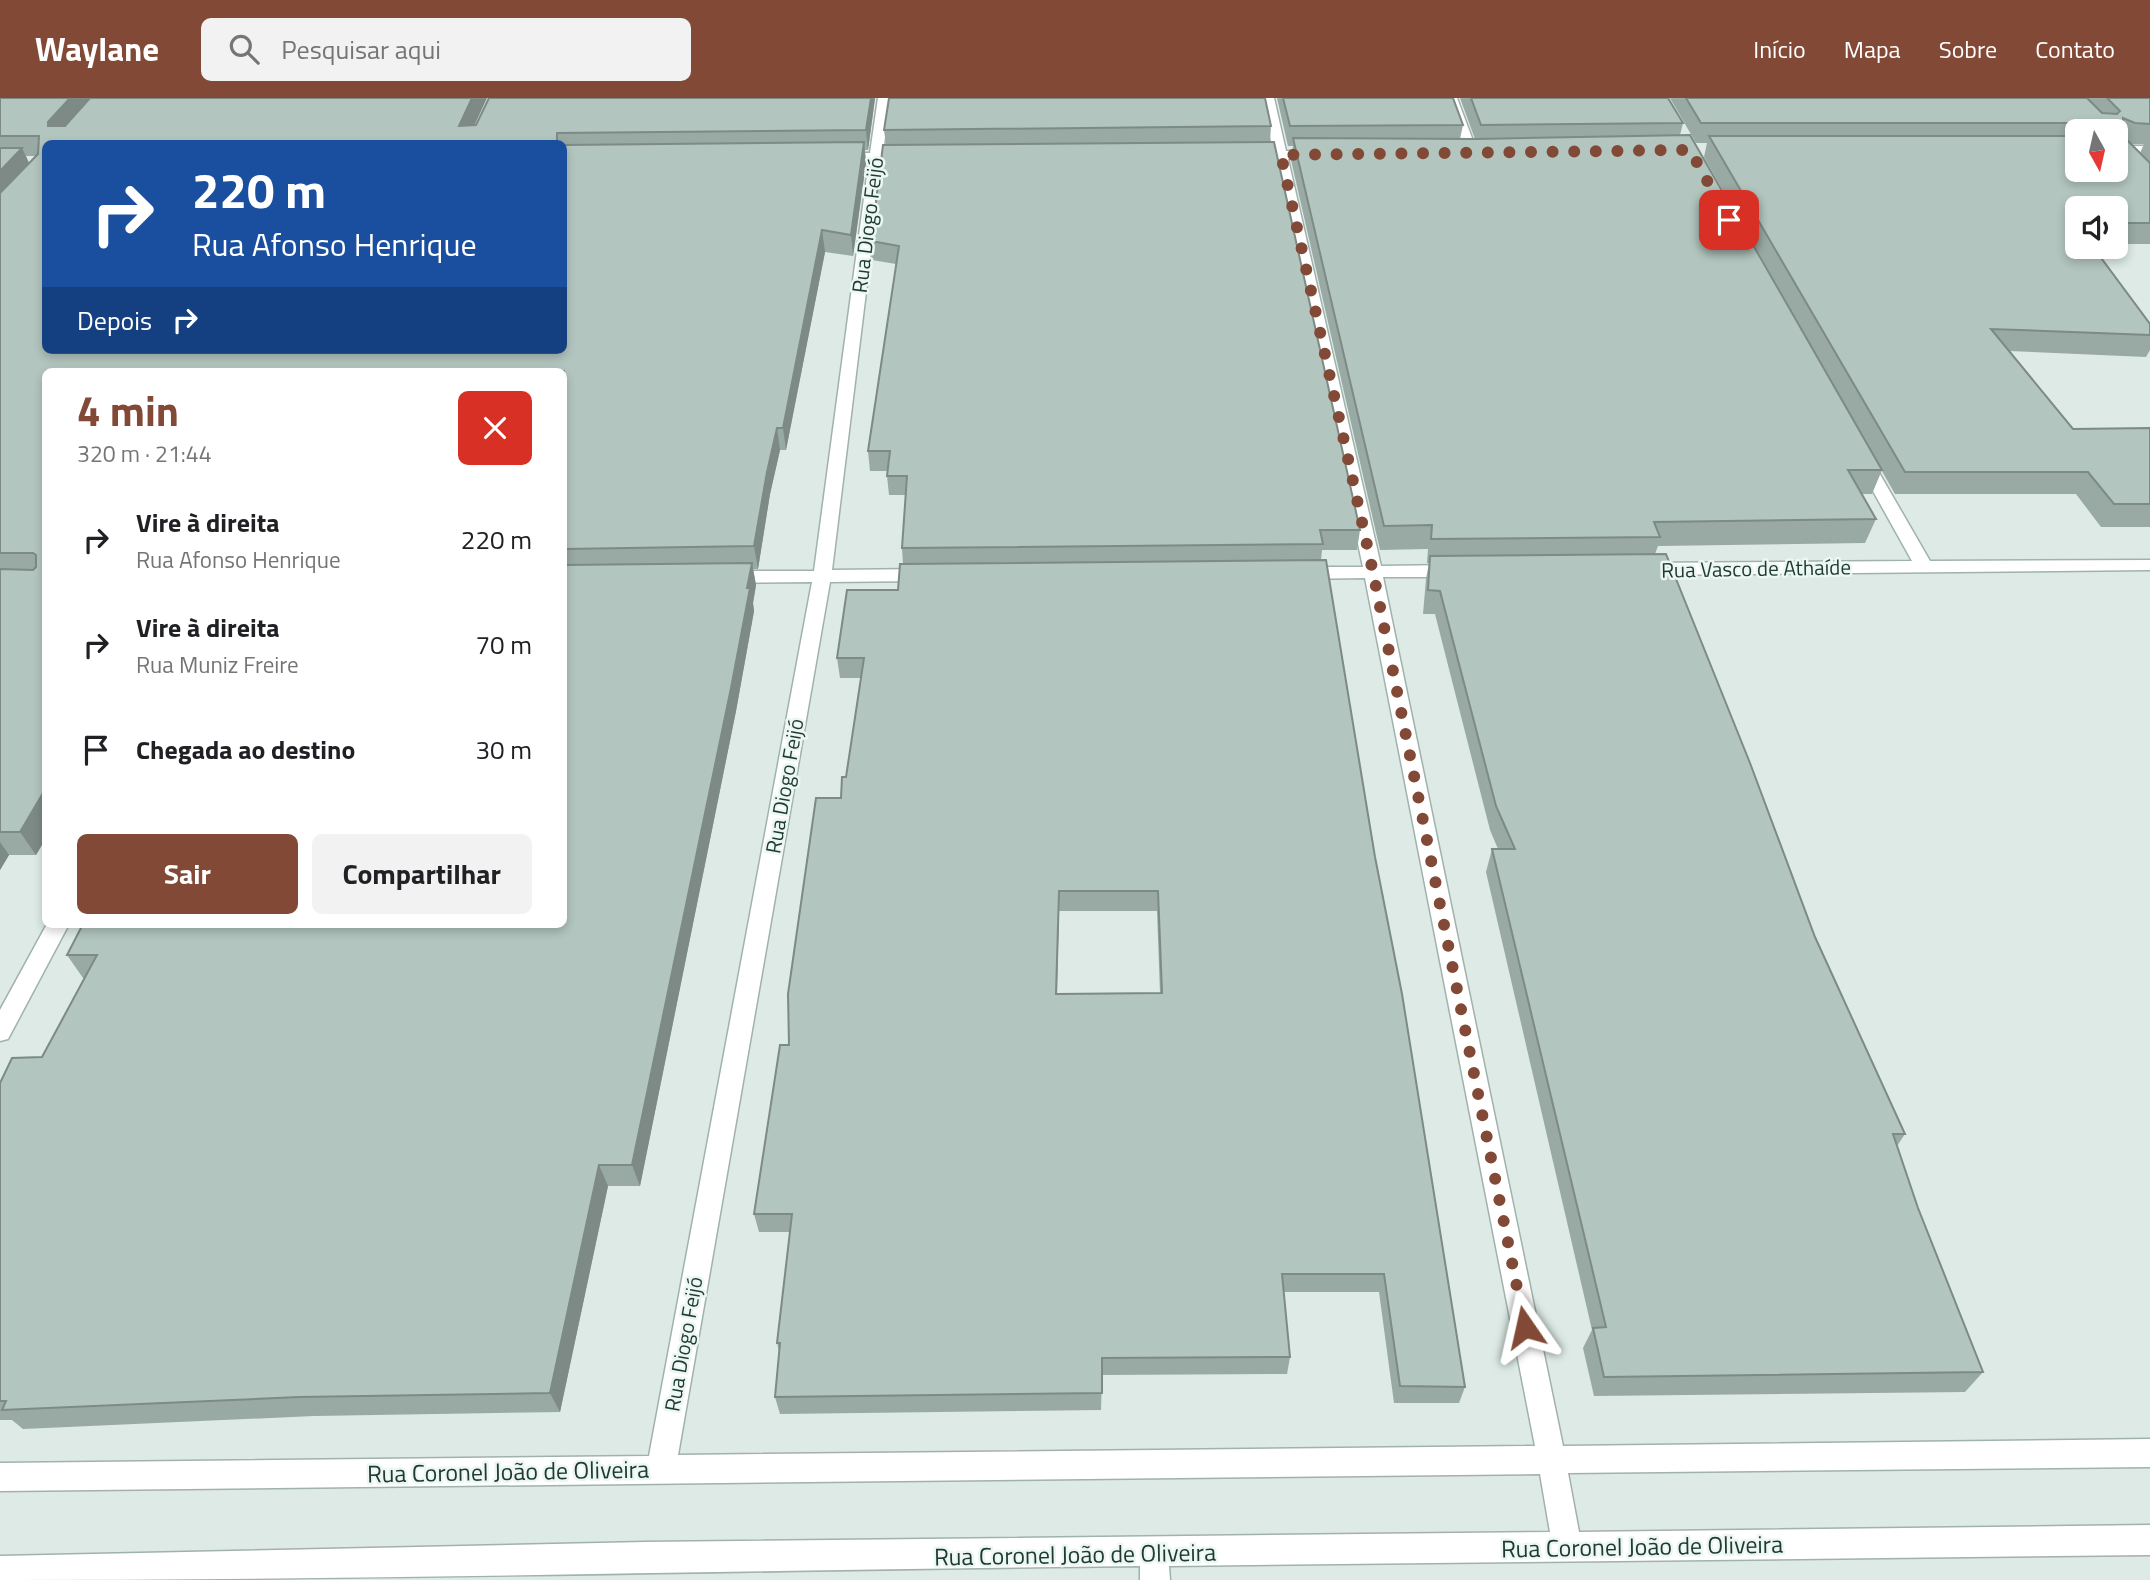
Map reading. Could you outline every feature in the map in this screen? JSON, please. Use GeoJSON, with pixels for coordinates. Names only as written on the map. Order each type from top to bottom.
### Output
{"type":"FeatureCollection","features":[{"type":"Feature","properties":{"kind":"street","name":"Rua Diogo Feijó"},"geometry":{"type":"LineString","coordinates":[[661,1470],[822,575],[884,98]]}},
{"type":"Feature","properties":{"kind":"street"},"geometry":{"type":"LineString","coordinates":[[1268,98],[1373,572],[1567,1547]]}},
{"type":"Feature","properties":{"kind":"street"},"geometry":{"type":"LineString","coordinates":[[1451,98],[1472,154]]}},
{"type":"Feature","properties":{"kind":"street"},"geometry":{"type":"LineString","coordinates":[[2128,149],[2150,150]]}},
{"type":"Feature","properties":{"kind":"street"},"geometry":{"type":"LineString","coordinates":[[1239,155],[1335,155]]}},
{"type":"Feature","properties":{"kind":"street"},"geometry":{"type":"LineString","coordinates":[[821,157],[917,157]]}},
{"type":"Feature","properties":{"kind":"street"},"geometry":{"type":"LineString","coordinates":[[2128,159],[2136,167]]}},
{"type":"Feature","properties":{"kind":"street"},"geometry":{"type":"LineString","coordinates":[[1857,447],[1923,565]]}},
{"type":"Feature","properties":{"kind":"street","name":"Rua Vasco de Athaíde"},"geometry":{"type":"LineString","coordinates":[[1620,569],[2150,565]]}},
{"type":"Feature","properties":{"kind":"street"},"geometry":{"type":"LineString","coordinates":[[1276,573],[1469,571]]}},
{"type":"Feature","properties":{"kind":"street"},"geometry":{"type":"LineString","coordinates":[[713,577],[946,575]]}},
{"type":"Feature","properties":{"kind":"street"},"geometry":{"type":"LineString","coordinates":[[0,1032],[56,928]]}},
{"type":"Feature","properties":{"kind":"street","name":"Rua Coronel João de Oliveira"},"geometry":{"type":"LineString","coordinates":[[0,1477],[2150,1453]]}},
{"type":"Feature","properties":{"kind":"street","name":"Rua Coronel João de Oliveira"},"geometry":{"type":"LineString","coordinates":[[0,1571],[631,1558],[1155,1567],[1567,1547],[2150,1540]]}},
{"type":"Feature","properties":{"kind":"building"},"geometry":{"type":"Polygon","coordinates":[[[0,98],[70,98],[48,122],[48,126],[65,126],[90,98],[472,98],[459,126],[476,125],[489,98],[871,98],[866,130],[557,133],[557,140],[42,140],[42,354],[567,354],[567,145],[864,142],[851,235],[822,230],[783,428],[777,428],[754,546],[567,549],[567,368],[42,368],[42,795],[20,832],[0,832],[0,569],[33,570],[36,567],[36,555],[0,553],[0,193],[38,154],[39,136],[0,136],[0,98]]]}},
{"type":"Feature","properties":{"kind":"building"},"geometry":{"type":"Polygon","coordinates":[[[889,98],[1265,98],[1271,126],[884,130],[889,98]]]}},
{"type":"Feature","properties":{"kind":"building"},"geometry":{"type":"Polygon","coordinates":[[[1283,98],[1453,98],[1463,125],[1290,126],[1283,98]]]}},
{"type":"Feature","properties":{"kind":"building"},"geometry":{"type":"Polygon","coordinates":[[[1471,98],[1668,98],[1683,123],[1481,125],[1471,98]]]}},
{"type":"Feature","properties":{"kind":"building"},"geometry":{"type":"Polygon","coordinates":[[[1686,98],[2087,98],[2102,113],[2117,114],[2120,111],[2107,98],[2150,98],[2150,124],[2135,123],[2123,118],[2065,119],[2065,123],[1701,123],[1686,98]]]}},
{"type":"Feature","properties":{"kind":"building"},"geometry":{"type":"Polygon","coordinates":[[[1690,135],[1882,470],[1848,470],[1876,519],[1654,522],[1660,537],[1431,539],[1432,525],[1384,526],[1293,138],[1477,139],[1690,135]]]}},
{"type":"Feature","properties":{"kind":"building"},"geometry":{"type":"Polygon","coordinates":[[[1709,136],[2065,136],[2065,182],[2128,182],[2128,141],[2150,163],[2150,223],[2128,223],[2128,196],[2065,196],[2065,259],[2102,259],[2150,324],[2150,335],[1991,329],[2073,429],[2150,428],[2150,504],[2114,504],[2088,472],[1905,472],[1709,136]]]}},
{"type":"Feature","properties":{"kind":"building"},"geometry":{"type":"Polygon","coordinates":[[[1274,142],[1360,530],[1320,530],[1323,544],[902,548],[907,476],[887,476],[890,451],[868,451],[899,246],[871,241],[883,145],[1274,142]]]}},
{"type":"Feature","properties":{"kind":"building"},"geometry":{"type":"Polygon","coordinates":[[[0,148],[22,148],[0,171],[0,148]]]}},
{"type":"Feature","properties":{"kind":"building"},"geometry":{"type":"Polygon","coordinates":[[[1666,554],[1750,763],[1815,937],[1905,1134],[1893,1134],[1918,1208],[1983,1372],[1604,1377],[1593,1328],[1606,1327],[1492,849],[1515,849],[1496,806],[1440,591],[1428,590],[1430,556],[1666,554]]]}},
{"type":"Feature","properties":{"kind":"building"},"geometry":{"type":"Polygon","coordinates":[[[1326,560],[1375,857],[1402,994],[1465,1387],[1400,1386],[1384,1274],[1282,1274],[1290,1357],[1102,1358],[1102,1393],[775,1397],[780,1343],[777,1343],[792,1214],[754,1214],[780,1045],[789,1045],[788,994],[816,798],[841,798],[842,777],[846,777],[864,658],[837,658],[847,590],[898,590],[900,564],[1326,560]],[[1059,891],[1056,994],[1162,993],[1158,891],[1059,891]]]}},
{"type":"Feature","properties":{"kind":"building"},"geometry":{"type":"Polygon","coordinates":[[[752,563],[747,588],[750,588],[731,688],[632,1165],[599,1165],[550,1393],[299,1397],[2,1410],[6,1401],[0,1401],[0,1083],[12,1058],[42,1057],[97,955],[67,955],[81,928],[567,928],[567,565],[752,563]]]}},
{"type":"Feature","properties":{"kind":"route"},"geometry":{"type":"LineString","coordinates":[[1525,1327],[1373,572],[1281,155],[1690,150],[1729,220]]}}]}
